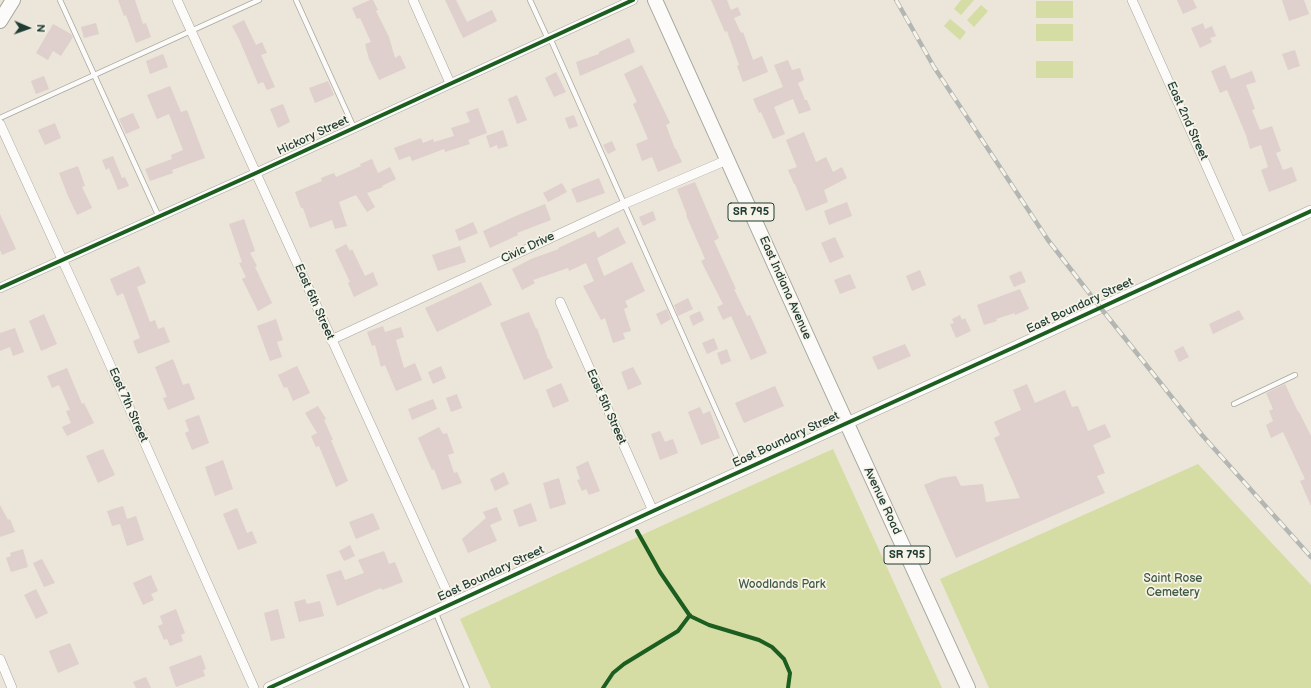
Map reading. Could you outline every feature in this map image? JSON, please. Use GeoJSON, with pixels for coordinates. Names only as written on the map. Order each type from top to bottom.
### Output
{"type":"FeatureCollection","features":[{"type":"Feature","properties":{"kind":"main road"},"geometry":{"type":"LineString","coordinates":[[0,21],[13,0]]}},
{"type":"Feature","properties":{"kind":"main road","name":"East Indiana Avenue"},"geometry":{"type":"LineString","coordinates":[[655,0],[847,423]]}},
{"type":"Feature","properties":{"kind":"main road","name":"Avenue Road"},"geometry":{"type":"LineString","coordinates":[[847,423],[968,688]]}},
{"type":"Feature","properties":{"kind":"street","name":"East 6th Street"},"geometry":{"type":"LineString","coordinates":[[177,0],[452,603]]}},
{"type":"Feature","properties":{"kind":"street"},"geometry":{"type":"LineString","coordinates":[[413,0],[450,83]]}},
{"type":"Feature","properties":{"kind":"street","name":"Hickory Street"},"geometry":{"type":"LineString","coordinates":[[0,288],[256,173],[633,0]]}},
{"type":"Feature","properties":{"kind":"street","name":"East 2nd Street"},"geometry":{"type":"LineString","coordinates":[[1132,0],[1241,243]]}},
{"type":"Feature","properties":{"kind":"street","name":"East 7th Street"},"geometry":{"type":"LineString","coordinates":[[0,124],[95,331],[254,688]]}},
{"type":"Feature","properties":{"kind":"street","name":"Civic Drive"},"geometry":{"type":"LineString","coordinates":[[331,340],[624,204],[727,160]]}},
{"type":"Feature","properties":{"kind":"street","name":"East Boundary Street"},"geometry":{"type":"LineString","coordinates":[[269,688],[1311,211]]}},
{"type":"Feature","properties":{"kind":"street","name":"East 5th Street"},"geometry":{"type":"LineString","coordinates":[[560,302],[653,511]]}},
{"type":"Feature","properties":{"kind":"street"},"geometry":{"type":"LineString","coordinates":[[0,659],[12,688]]}},
{"type":"Feature","properties":{"kind":"lane"},"geometry":{"type":"LineString","coordinates":[[60,0],[159,217]]}},
{"type":"Feature","properties":{"kind":"lane"},"geometry":{"type":"LineString","coordinates":[[0,118],[259,0]]}},
{"type":"Feature","properties":{"kind":"lane"},"geometry":{"type":"LineString","coordinates":[[296,0],[354,128]]}},
{"type":"Feature","properties":{"kind":"lane"},"geometry":{"type":"LineString","coordinates":[[530,0],[549,38],[743,470]]}},
{"type":"Feature","properties":{"kind":"lane"},"geometry":{"type":"LineString","coordinates":[[1234,404],[1295,375]]}},
{"type":"Feature","properties":{"kind":"lane"},"geometry":{"type":"LineString","coordinates":[[435,612],[467,688]]}},
{"type":"Feature","properties":{"kind":"green space"},"geometry":{"type":"Polygon","coordinates":[[[961,0],[974,0],[961,15],[954,9],[961,0]]]}},
{"type":"Feature","properties":{"kind":"green space"},"geometry":{"type":"Polygon","coordinates":[[[1036,1],[1073,1],[1073,18],[1036,18],[1036,1]]]}},
{"type":"Feature","properties":{"kind":"green space"},"geometry":{"type":"Polygon","coordinates":[[[981,5],[988,11],[974,27],[967,20],[981,5]]]}},
{"type":"Feature","properties":{"kind":"green space"},"geometry":{"type":"Polygon","coordinates":[[[950,19],[966,32],[960,40],[944,26],[950,19]]]}},
{"type":"Feature","properties":{"kind":"green space"},"geometry":{"type":"Polygon","coordinates":[[[1036,24],[1073,24],[1073,41],[1036,41],[1036,24]]]}},
{"type":"Feature","properties":{"kind":"green space"},"geometry":{"type":"Polygon","coordinates":[[[1036,61],[1073,61],[1073,78],[1036,78],[1036,61]]]}},
{"type":"Feature","properties":{"kind":"green space","name":"Woodlands Park"},"geometry":{"type":"Polygon","coordinates":[[[833,449],[942,688],[491,688],[460,619],[833,449]]]}},
{"type":"Feature","properties":{"kind":"green space","name":"Saint Rose Cemetery"},"geometry":{"type":"Polygon","coordinates":[[[1198,464],[1311,585],[1311,688],[989,688],[940,579],[1198,464]]]}},
{"type":"Feature","properties":{"kind":"building"},"geometry":{"type":"Polygon","coordinates":[[[118,0],[135,0],[143,24],[146,23],[151,37],[136,43],[126,15],[124,16],[118,0]]]}},
{"type":"Feature","properties":{"kind":"building"},"geometry":{"type":"Polygon","coordinates":[[[373,0],[378,10],[376,11],[389,37],[395,58],[400,55],[406,68],[379,80],[369,59],[365,44],[371,42],[360,18],[357,19],[352,8],[373,0]]]}},
{"type":"Feature","properties":{"kind":"building"},"geometry":{"type":"Polygon","coordinates":[[[445,0],[456,0],[467,22],[492,10],[497,21],[463,38],[445,0]]]}},
{"type":"Feature","properties":{"kind":"building"},"geometry":{"type":"Polygon","coordinates":[[[711,0],[727,0],[731,10],[738,7],[741,15],[734,18],[741,33],[743,32],[753,60],[762,56],[768,72],[743,82],[737,66],[739,65],[727,31],[725,32],[711,0]]]}},
{"type":"Feature","properties":{"kind":"building"},"geometry":{"type":"Polygon","coordinates":[[[1177,0],[1193,0],[1197,8],[1183,14],[1177,0]]]}},
{"type":"Feature","properties":{"kind":"building"},"geometry":{"type":"Polygon","coordinates":[[[1282,0],[1304,0],[1309,14],[1289,21],[1282,0]]]}},
{"type":"Feature","properties":{"kind":"building"},"geometry":{"type":"Polygon","coordinates":[[[244,20],[256,45],[262,42],[267,53],[261,55],[275,87],[267,90],[263,82],[258,84],[232,26],[244,20]]]}},
{"type":"Feature","properties":{"kind":"building"},"geometry":{"type":"Polygon","coordinates":[[[96,23],[99,34],[84,38],[81,27],[96,23]]]}},
{"type":"Feature","properties":{"kind":"building"},"geometry":{"type":"Polygon","coordinates":[[[1203,23],[1205,29],[1212,26],[1216,36],[1210,38],[1212,42],[1200,48],[1191,28],[1203,23]]]}},
{"type":"Feature","properties":{"kind":"building"},"geometry":{"type":"Polygon","coordinates":[[[53,24],[71,34],[73,37],[61,56],[53,51],[48,60],[36,53],[53,24]]]}},
{"type":"Feature","properties":{"kind":"building"},"geometry":{"type":"Polygon","coordinates":[[[629,38],[635,52],[580,76],[576,62],[599,54],[599,52],[629,38]]]}},
{"type":"Feature","properties":{"kind":"building"},"geometry":{"type":"Polygon","coordinates":[[[1295,50],[1300,66],[1288,70],[1282,54],[1295,50]]]}},
{"type":"Feature","properties":{"kind":"building"},"geometry":{"type":"Polygon","coordinates":[[[163,54],[168,67],[150,74],[146,61],[163,54]]]}},
{"type":"Feature","properties":{"kind":"building"},"geometry":{"type":"Polygon","coordinates":[[[788,60],[792,70],[800,68],[804,80],[798,83],[811,110],[799,114],[793,99],[774,107],[785,134],[773,139],[761,112],[759,113],[753,99],[783,87],[774,65],[788,60]]]}},
{"type":"Feature","properties":{"kind":"building"},"geometry":{"type":"Polygon","coordinates":[[[642,65],[670,123],[666,125],[675,149],[682,162],[658,172],[652,157],[642,161],[636,144],[648,139],[633,104],[637,102],[624,74],[642,65]]]}},
{"type":"Feature","properties":{"kind":"building"},"geometry":{"type":"Polygon","coordinates":[[[1225,65],[1231,79],[1252,71],[1256,82],[1246,85],[1255,109],[1252,110],[1260,130],[1272,126],[1281,151],[1276,153],[1283,170],[1292,167],[1297,181],[1269,192],[1261,170],[1268,167],[1261,145],[1250,149],[1246,135],[1227,90],[1220,93],[1211,71],[1225,65]]]}},
{"type":"Feature","properties":{"kind":"building"},"geometry":{"type":"Polygon","coordinates":[[[556,72],[566,92],[554,97],[545,78],[556,72]]]}},
{"type":"Feature","properties":{"kind":"building"},"geometry":{"type":"Polygon","coordinates":[[[44,76],[49,89],[36,94],[31,81],[44,76]]]}},
{"type":"Feature","properties":{"kind":"building"},"geometry":{"type":"Polygon","coordinates":[[[328,81],[334,95],[315,103],[309,88],[328,81]]]}},
{"type":"Feature","properties":{"kind":"building"},"geometry":{"type":"Polygon","coordinates":[[[170,86],[181,112],[187,110],[205,158],[172,170],[173,173],[150,181],[145,169],[172,159],[171,155],[183,150],[169,114],[157,119],[147,95],[170,86]]]}},
{"type":"Feature","properties":{"kind":"building"},"geometry":{"type":"Polygon","coordinates":[[[517,95],[527,120],[517,124],[508,99],[517,95]]]}},
{"type":"Feature","properties":{"kind":"building"},"geometry":{"type":"Polygon","coordinates":[[[283,104],[290,122],[278,128],[270,109],[283,104]]]}},
{"type":"Feature","properties":{"kind":"building"},"geometry":{"type":"Polygon","coordinates":[[[478,108],[487,133],[468,140],[470,144],[445,152],[444,149],[412,161],[410,156],[399,160],[394,148],[421,138],[423,143],[433,139],[434,142],[454,136],[451,128],[470,122],[466,112],[478,108]]]}},
{"type":"Feature","properties":{"kind":"building"},"geometry":{"type":"Polygon","coordinates":[[[133,113],[140,128],[126,134],[119,119],[133,113]]]}},
{"type":"Feature","properties":{"kind":"building"},"geometry":{"type":"Polygon","coordinates":[[[574,115],[578,126],[569,129],[565,118],[574,115]]]}},
{"type":"Feature","properties":{"kind":"building"},"geometry":{"type":"Polygon","coordinates":[[[55,123],[61,138],[45,145],[38,130],[55,123]]]}},
{"type":"Feature","properties":{"kind":"building"},"geometry":{"type":"Polygon","coordinates":[[[503,130],[508,146],[498,149],[497,145],[490,148],[486,136],[503,130]]]}},
{"type":"Feature","properties":{"kind":"building"},"geometry":{"type":"Polygon","coordinates":[[[804,132],[816,162],[826,157],[833,172],[842,167],[847,178],[824,190],[828,202],[806,211],[788,170],[797,167],[786,140],[804,132]]]}},
{"type":"Feature","properties":{"kind":"building"},"geometry":{"type":"Polygon","coordinates":[[[612,141],[616,150],[608,154],[603,145],[612,141]]]}},
{"type":"Feature","properties":{"kind":"building"},"geometry":{"type":"Polygon","coordinates":[[[113,156],[122,178],[125,177],[129,186],[118,190],[109,168],[106,170],[102,160],[113,156]]]}},
{"type":"Feature","properties":{"kind":"building"},"geometry":{"type":"Polygon","coordinates":[[[372,159],[378,173],[390,167],[396,179],[382,186],[383,187],[367,193],[375,207],[367,212],[356,195],[339,202],[347,226],[335,229],[332,220],[310,228],[303,208],[301,208],[295,192],[322,181],[321,178],[334,173],[336,177],[361,166],[360,164],[372,159]]]}},
{"type":"Feature","properties":{"kind":"building"},"geometry":{"type":"Polygon","coordinates":[[[78,166],[85,186],[82,187],[92,208],[77,215],[59,173],[78,166]]]}},
{"type":"Feature","properties":{"kind":"building"},"geometry":{"type":"Polygon","coordinates":[[[599,178],[605,193],[577,203],[571,189],[599,178]]]}},
{"type":"Feature","properties":{"kind":"building"},"geometry":{"type":"Polygon","coordinates":[[[695,182],[719,238],[714,241],[736,289],[734,289],[747,316],[750,315],[767,353],[751,360],[731,316],[723,320],[717,307],[723,304],[701,261],[705,259],[686,215],[677,189],[695,182]]]}},
{"type":"Feature","properties":{"kind":"building"},"geometry":{"type":"Polygon","coordinates":[[[562,183],[567,192],[548,202],[543,193],[562,183]]]}},
{"type":"Feature","properties":{"kind":"building"},"geometry":{"type":"Polygon","coordinates":[[[847,202],[852,216],[829,225],[824,211],[847,202]]]}},
{"type":"Feature","properties":{"kind":"building"},"geometry":{"type":"Polygon","coordinates":[[[545,204],[551,220],[517,233],[518,235],[490,248],[483,231],[545,204]]]}},
{"type":"Feature","properties":{"kind":"building"},"geometry":{"type":"Polygon","coordinates":[[[653,211],[656,220],[643,226],[639,217],[653,211]]]}},
{"type":"Feature","properties":{"kind":"building"},"geometry":{"type":"Polygon","coordinates":[[[0,214],[16,249],[2,255],[0,250],[0,214]]]}},
{"type":"Feature","properties":{"kind":"building"},"geometry":{"type":"Polygon","coordinates":[[[244,219],[255,251],[250,253],[272,303],[258,311],[242,279],[246,277],[239,263],[242,262],[229,224],[244,219]]]}},
{"type":"Feature","properties":{"kind":"building"},"geometry":{"type":"Polygon","coordinates":[[[473,222],[478,233],[459,241],[455,230],[473,222]]]}},
{"type":"Feature","properties":{"kind":"building"},"geometry":{"type":"Polygon","coordinates":[[[618,227],[626,243],[597,258],[604,276],[632,262],[645,291],[625,301],[628,307],[624,309],[631,331],[623,333],[625,339],[613,343],[605,318],[601,320],[583,286],[594,281],[586,263],[569,271],[568,268],[533,280],[535,283],[522,290],[512,269],[531,259],[559,249],[558,248],[595,231],[598,238],[618,227]]]}},
{"type":"Feature","properties":{"kind":"building"},"geometry":{"type":"Polygon","coordinates":[[[835,237],[844,257],[830,263],[821,243],[835,237]]]}},
{"type":"Feature","properties":{"kind":"building"},"geometry":{"type":"Polygon","coordinates":[[[346,244],[350,251],[352,249],[365,276],[373,272],[378,285],[354,297],[348,283],[350,282],[335,250],[346,244]]]}},
{"type":"Feature","properties":{"kind":"building"},"geometry":{"type":"Polygon","coordinates":[[[460,246],[466,262],[438,271],[432,255],[460,246]]]}},
{"type":"Feature","properties":{"kind":"building"},"geometry":{"type":"Polygon","coordinates":[[[139,266],[146,283],[137,287],[150,322],[155,320],[158,329],[164,327],[170,342],[138,354],[133,341],[140,338],[123,293],[117,296],[110,279],[139,266]]]}},
{"type":"Feature","properties":{"kind":"building"},"geometry":{"type":"Polygon","coordinates":[[[920,270],[926,285],[912,291],[906,276],[920,270]]]}},
{"type":"Feature","properties":{"kind":"building"},"geometry":{"type":"Polygon","coordinates":[[[1021,271],[1026,282],[1014,287],[1009,276],[1021,271]]]}},
{"type":"Feature","properties":{"kind":"building"},"geometry":{"type":"Polygon","coordinates":[[[850,274],[856,288],[840,294],[834,280],[850,274]]]}},
{"type":"Feature","properties":{"kind":"building"},"geometry":{"type":"Polygon","coordinates":[[[481,282],[492,305],[437,332],[425,308],[481,282]]]}},
{"type":"Feature","properties":{"kind":"building"},"geometry":{"type":"Polygon","coordinates":[[[1020,289],[1029,309],[1015,315],[1015,313],[996,319],[997,321],[984,325],[977,305],[1020,289]]]}},
{"type":"Feature","properties":{"kind":"building"},"geometry":{"type":"Polygon","coordinates":[[[688,298],[693,309],[678,316],[674,305],[688,298]]]}},
{"type":"Feature","properties":{"kind":"building"},"geometry":{"type":"Polygon","coordinates":[[[667,309],[671,319],[661,325],[656,314],[667,309]]]}},
{"type":"Feature","properties":{"kind":"building"},"geometry":{"type":"Polygon","coordinates":[[[1239,310],[1244,319],[1213,334],[1209,324],[1239,310]]]}},
{"type":"Feature","properties":{"kind":"building"},"geometry":{"type":"Polygon","coordinates":[[[700,311],[704,320],[693,326],[689,316],[700,311]]]}},
{"type":"Feature","properties":{"kind":"building"},"geometry":{"type":"Polygon","coordinates":[[[529,312],[553,368],[524,380],[500,323],[529,312]]]}},
{"type":"Feature","properties":{"kind":"building"},"geometry":{"type":"Polygon","coordinates":[[[44,314],[57,344],[41,351],[29,321],[44,314]]]}},
{"type":"Feature","properties":{"kind":"building"},"geometry":{"type":"Polygon","coordinates":[[[960,315],[962,320],[965,318],[971,331],[956,338],[950,324],[954,323],[952,319],[960,315]]]}},
{"type":"Feature","properties":{"kind":"building"},"geometry":{"type":"Polygon","coordinates":[[[276,319],[283,340],[277,342],[282,357],[270,361],[257,326],[276,319]]]}},
{"type":"Feature","properties":{"kind":"building"},"geometry":{"type":"Polygon","coordinates":[[[383,326],[385,332],[401,327],[404,337],[396,340],[404,368],[415,363],[422,380],[396,391],[385,365],[381,367],[375,345],[372,346],[367,332],[383,326]]]}},
{"type":"Feature","properties":{"kind":"building"},"geometry":{"type":"Polygon","coordinates":[[[15,328],[24,352],[13,356],[10,347],[0,351],[0,333],[15,328]]]}},
{"type":"Feature","properties":{"kind":"building"},"geometry":{"type":"Polygon","coordinates":[[[714,338],[718,349],[707,354],[702,343],[714,338]]]}},
{"type":"Feature","properties":{"kind":"building"},"geometry":{"type":"Polygon","coordinates":[[[905,344],[911,356],[878,370],[872,357],[905,344]]]}},
{"type":"Feature","properties":{"kind":"building"},"geometry":{"type":"Polygon","coordinates":[[[1183,346],[1189,357],[1179,362],[1174,351],[1183,346]]]}},
{"type":"Feature","properties":{"kind":"building"},"geometry":{"type":"Polygon","coordinates":[[[727,349],[731,361],[721,365],[717,353],[727,349]]]}},
{"type":"Feature","properties":{"kind":"building"},"geometry":{"type":"Polygon","coordinates":[[[173,359],[183,385],[189,383],[195,399],[168,410],[163,398],[167,397],[155,367],[173,359]]]}},
{"type":"Feature","properties":{"kind":"building"},"geometry":{"type":"Polygon","coordinates":[[[297,366],[310,393],[293,401],[287,387],[284,388],[278,375],[297,366]]]}},
{"type":"Feature","properties":{"kind":"building"},"geometry":{"type":"Polygon","coordinates":[[[441,366],[446,378],[433,384],[428,372],[441,366]]]}},
{"type":"Feature","properties":{"kind":"building"},"geometry":{"type":"Polygon","coordinates":[[[633,367],[642,384],[628,390],[621,372],[633,367]]]}},
{"type":"Feature","properties":{"kind":"building"},"geometry":{"type":"Polygon","coordinates":[[[67,368],[82,404],[84,403],[94,423],[67,436],[62,427],[71,423],[66,411],[70,410],[59,385],[52,388],[47,376],[67,368]]]}},
{"type":"Feature","properties":{"kind":"building"},"geometry":{"type":"Polygon","coordinates":[[[561,383],[569,401],[553,408],[546,390],[561,383]]]}},
{"type":"Feature","properties":{"kind":"building"},"geometry":{"type":"Polygon","coordinates":[[[1027,384],[1035,403],[1065,390],[1072,407],[1078,406],[1088,431],[1105,424],[1111,437],[1093,445],[1105,473],[1097,476],[1105,493],[956,558],[924,485],[941,478],[956,476],[961,486],[983,484],[986,502],[1020,498],[994,438],[1000,435],[994,422],[1021,410],[1013,390],[1027,384]]]}},
{"type":"Feature","properties":{"kind":"building"},"geometry":{"type":"Polygon","coordinates":[[[1285,384],[1311,436],[1311,506],[1300,481],[1305,479],[1283,432],[1271,438],[1266,425],[1273,421],[1269,411],[1273,409],[1266,393],[1285,384]]]}},
{"type":"Feature","properties":{"kind":"building"},"geometry":{"type":"Polygon","coordinates":[[[775,386],[784,406],[744,423],[735,403],[775,386]]]}},
{"type":"Feature","properties":{"kind":"building"},"geometry":{"type":"Polygon","coordinates":[[[457,394],[462,408],[451,412],[446,398],[457,394]]]}},
{"type":"Feature","properties":{"kind":"building"},"geometry":{"type":"Polygon","coordinates":[[[433,399],[437,409],[412,420],[408,409],[433,399]]]}},
{"type":"Feature","properties":{"kind":"building"},"geometry":{"type":"Polygon","coordinates":[[[318,406],[326,419],[324,420],[333,440],[331,440],[348,481],[336,487],[319,446],[316,447],[311,436],[317,433],[305,413],[318,406]]]}},
{"type":"Feature","properties":{"kind":"building"},"geometry":{"type":"Polygon","coordinates":[[[700,407],[703,414],[710,411],[720,438],[701,445],[688,412],[700,407]]]}},
{"type":"Feature","properties":{"kind":"building"},"geometry":{"type":"Polygon","coordinates":[[[199,415],[209,443],[192,450],[185,433],[189,431],[185,420],[199,415]]]}},
{"type":"Feature","properties":{"kind":"building"},"geometry":{"type":"Polygon","coordinates":[[[439,427],[443,434],[447,433],[454,453],[448,455],[454,473],[457,472],[462,483],[442,490],[434,469],[432,470],[418,438],[439,427]]]}},
{"type":"Feature","properties":{"kind":"building"},"geometry":{"type":"Polygon","coordinates":[[[660,431],[665,442],[673,439],[678,453],[660,460],[651,434],[660,431]]]}},
{"type":"Feature","properties":{"kind":"building"},"geometry":{"type":"Polygon","coordinates":[[[103,449],[115,475],[98,483],[86,456],[103,449]]]}},
{"type":"Feature","properties":{"kind":"building"},"geometry":{"type":"Polygon","coordinates":[[[223,460],[233,489],[215,496],[205,467],[223,460]]]}},
{"type":"Feature","properties":{"kind":"building"},"geometry":{"type":"Polygon","coordinates":[[[588,461],[600,491],[589,495],[586,489],[582,491],[577,480],[580,479],[576,467],[588,461]]]}},
{"type":"Feature","properties":{"kind":"building"},"geometry":{"type":"Polygon","coordinates":[[[504,472],[509,484],[495,491],[490,479],[504,472]]]}},
{"type":"Feature","properties":{"kind":"building"},"geometry":{"type":"Polygon","coordinates":[[[559,478],[566,504],[550,509],[543,483],[559,478]]]}},
{"type":"Feature","properties":{"kind":"building"},"geometry":{"type":"Polygon","coordinates":[[[531,503],[537,521],[519,527],[513,510],[531,503]]]}},
{"type":"Feature","properties":{"kind":"building"},"geometry":{"type":"Polygon","coordinates":[[[0,505],[8,520],[10,519],[15,532],[0,537],[0,505]]]}},
{"type":"Feature","properties":{"kind":"building"},"geometry":{"type":"Polygon","coordinates":[[[123,506],[127,519],[136,516],[144,540],[127,546],[120,524],[112,526],[107,511],[123,506]]]}},
{"type":"Feature","properties":{"kind":"building"},"geometry":{"type":"Polygon","coordinates":[[[497,507],[502,520],[490,525],[497,541],[468,553],[462,539],[486,518],[483,512],[497,507]]]}},
{"type":"Feature","properties":{"kind":"building"},"geometry":{"type":"Polygon","coordinates":[[[237,508],[247,533],[252,531],[257,543],[238,550],[223,514],[237,508]]]}},
{"type":"Feature","properties":{"kind":"building"},"geometry":{"type":"Polygon","coordinates":[[[373,513],[380,529],[356,539],[349,522],[373,513]]]}},
{"type":"Feature","properties":{"kind":"building"},"geometry":{"type":"Polygon","coordinates":[[[350,545],[355,556],[344,561],[339,551],[350,545]]]}},
{"type":"Feature","properties":{"kind":"building"},"geometry":{"type":"Polygon","coordinates":[[[23,549],[28,567],[11,572],[6,558],[11,556],[10,553],[23,549]]]}},
{"type":"Feature","properties":{"kind":"building"},"geometry":{"type":"Polygon","coordinates":[[[384,551],[389,564],[395,562],[403,582],[382,590],[381,588],[337,606],[326,575],[341,570],[345,580],[364,573],[358,560],[384,551]]]}},
{"type":"Feature","properties":{"kind":"building"},"geometry":{"type":"Polygon","coordinates":[[[42,559],[55,583],[44,587],[33,563],[42,559]]]}},
{"type":"Feature","properties":{"kind":"building"},"geometry":{"type":"Polygon","coordinates":[[[151,575],[158,591],[151,594],[154,600],[143,605],[133,583],[151,575]]]}},
{"type":"Feature","properties":{"kind":"building"},"geometry":{"type":"Polygon","coordinates":[[[36,589],[48,613],[36,619],[24,595],[36,589]]]}},
{"type":"Feature","properties":{"kind":"building"},"geometry":{"type":"Polygon","coordinates":[[[305,599],[307,604],[320,601],[324,616],[299,622],[294,602],[305,599]]]}},
{"type":"Feature","properties":{"kind":"building"},"geometry":{"type":"Polygon","coordinates":[[[176,609],[185,633],[181,635],[183,641],[170,646],[167,639],[164,640],[158,626],[163,624],[160,616],[176,609]]]}},
{"type":"Feature","properties":{"kind":"building"},"geometry":{"type":"Polygon","coordinates":[[[278,609],[285,638],[271,641],[264,613],[278,609]]]}},
{"type":"Feature","properties":{"kind":"building"},"geometry":{"type":"Polygon","coordinates":[[[70,643],[79,664],[58,673],[49,651],[70,643]]]}},
{"type":"Feature","properties":{"kind":"building"},"geometry":{"type":"Polygon","coordinates":[[[201,655],[206,669],[203,670],[205,676],[176,687],[169,667],[201,655]]]}},
{"type":"Feature","properties":{"kind":"building"},"geometry":{"type":"Polygon","coordinates":[[[146,677],[151,688],[136,688],[133,682],[146,677]]]}},
{"type":"Feature","properties":{"kind":"railway"},"geometry":{"type":"LineString","coordinates":[[896,0],[934,67],[1048,240],[1202,435],[1311,557]]}},
{"type":"Feature","properties":{"kind":"cycle path"},"geometry":{"type":"LineString","coordinates":[[0,288],[256,173],[633,0]]}},
{"type":"Feature","properties":{"kind":"cycle path"},"geometry":{"type":"LineString","coordinates":[[269,688],[1311,211]]}},
{"type":"Feature","properties":{"kind":"cycle path"},"geometry":{"type":"LineString","coordinates":[[637,531],[660,572],[690,616],[709,625],[759,640],[772,647],[784,659],[790,673],[788,688]]}},
{"type":"Feature","properties":{"kind":"cycle path"},"geometry":{"type":"LineString","coordinates":[[603,688],[613,673],[624,664],[678,631],[690,615]]}}]}
